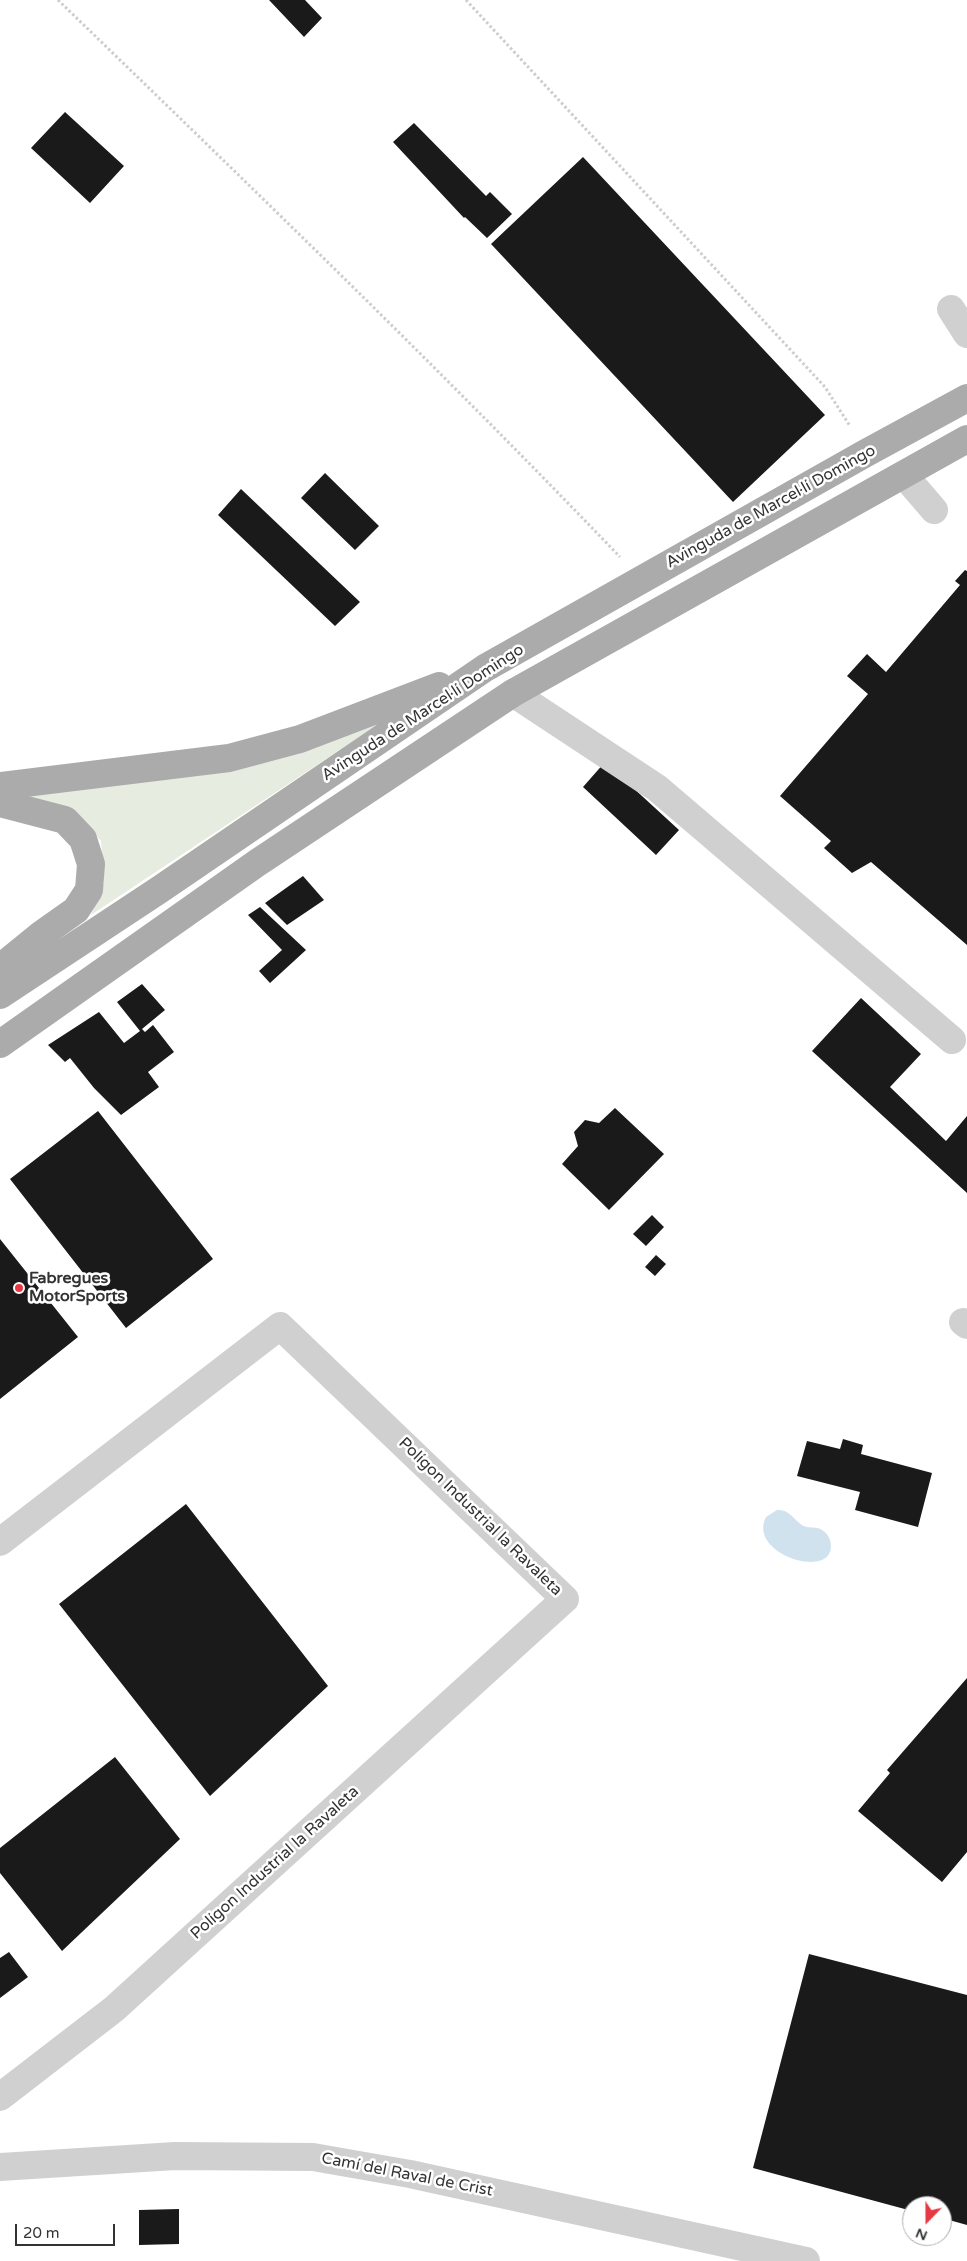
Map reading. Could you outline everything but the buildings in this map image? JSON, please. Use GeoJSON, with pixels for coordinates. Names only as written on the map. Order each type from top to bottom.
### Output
{"type":"FeatureCollection","features":[{"type":"Feature","properties":{"kind":"main road","name":"Avinguda de Marcel·lí Domingo"},"geometry":{"type":"LineString","coordinates":[[0,995],[159,890],[485,668],[967,398]]}},
{"type":"Feature","properties":{"kind":"main road"},"geometry":{"type":"LineString","coordinates":[[0,1044],[257,863],[513,693],[967,439]]}},
{"type":"Feature","properties":{"kind":"main road"},"geometry":{"type":"LineString","coordinates":[[0,786],[228,758],[300,740],[485,668]]}},
{"type":"Feature","properties":{"kind":"main road"},"geometry":{"type":"LineString","coordinates":[[0,803],[65,820],[83,839],[91,864],[89,890],[76,910],[42,934],[0,968]]}},
{"type":"Feature","properties":{"kind":"street"},"geometry":{"type":"LineString","coordinates":[[951,309],[967,334]]}},
{"type":"Feature","properties":{"kind":"street"},"geometry":{"type":"LineString","coordinates":[[904,475],[934,510]]}},
{"type":"Feature","properties":{"kind":"street"},"geometry":{"type":"LineString","coordinates":[[513,693],[657,788],[952,1040]]}},
{"type":"Feature","properties":{"kind":"street","name":"Polígon Industrial la Ravaleta"},"geometry":{"type":"LineString","coordinates":[[0,1542],[280,1326],[565,1599],[114,2009],[0,2097]]}},
{"type":"Feature","properties":{"kind":"street","name":"Camí del Raval de Crist"},"geometry":{"type":"LineString","coordinates":[[0,2167],[175,2156],[313,2157],[410,2174],[806,2261]]}},
{"type":"Feature","properties":{"kind":"path"},"geometry":{"type":"LineString","coordinates":[[58,0],[239,175],[536,470],[642,580]]}},
{"type":"Feature","properties":{"kind":"path"},"geometry":{"type":"LineString","coordinates":[[466,0],[825,387],[866,453]]}},
{"type":"Feature","properties":{"kind":"shaded area"},"geometry":{"type":"Polygon","coordinates":[[[380,723],[91,915],[104,883],[101,841],[72,808],[14,794],[380,723]]]}},
{"type":"Feature","properties":{"kind":"water"},"geometry":{"type":"Polygon","coordinates":[[[777,1510],[788,1513],[804,1526],[817,1528],[827,1534],[830,1540],[830,1553],[822,1560],[809,1562],[780,1553],[769,1543],[763,1531],[766,1517],[777,1510]]]}},
{"type":"Feature","properties":{"kind":"place","name":"Fabregues MotorSports"},"geometry":{"type":"Point","coordinates":[19,1288]}}]}
